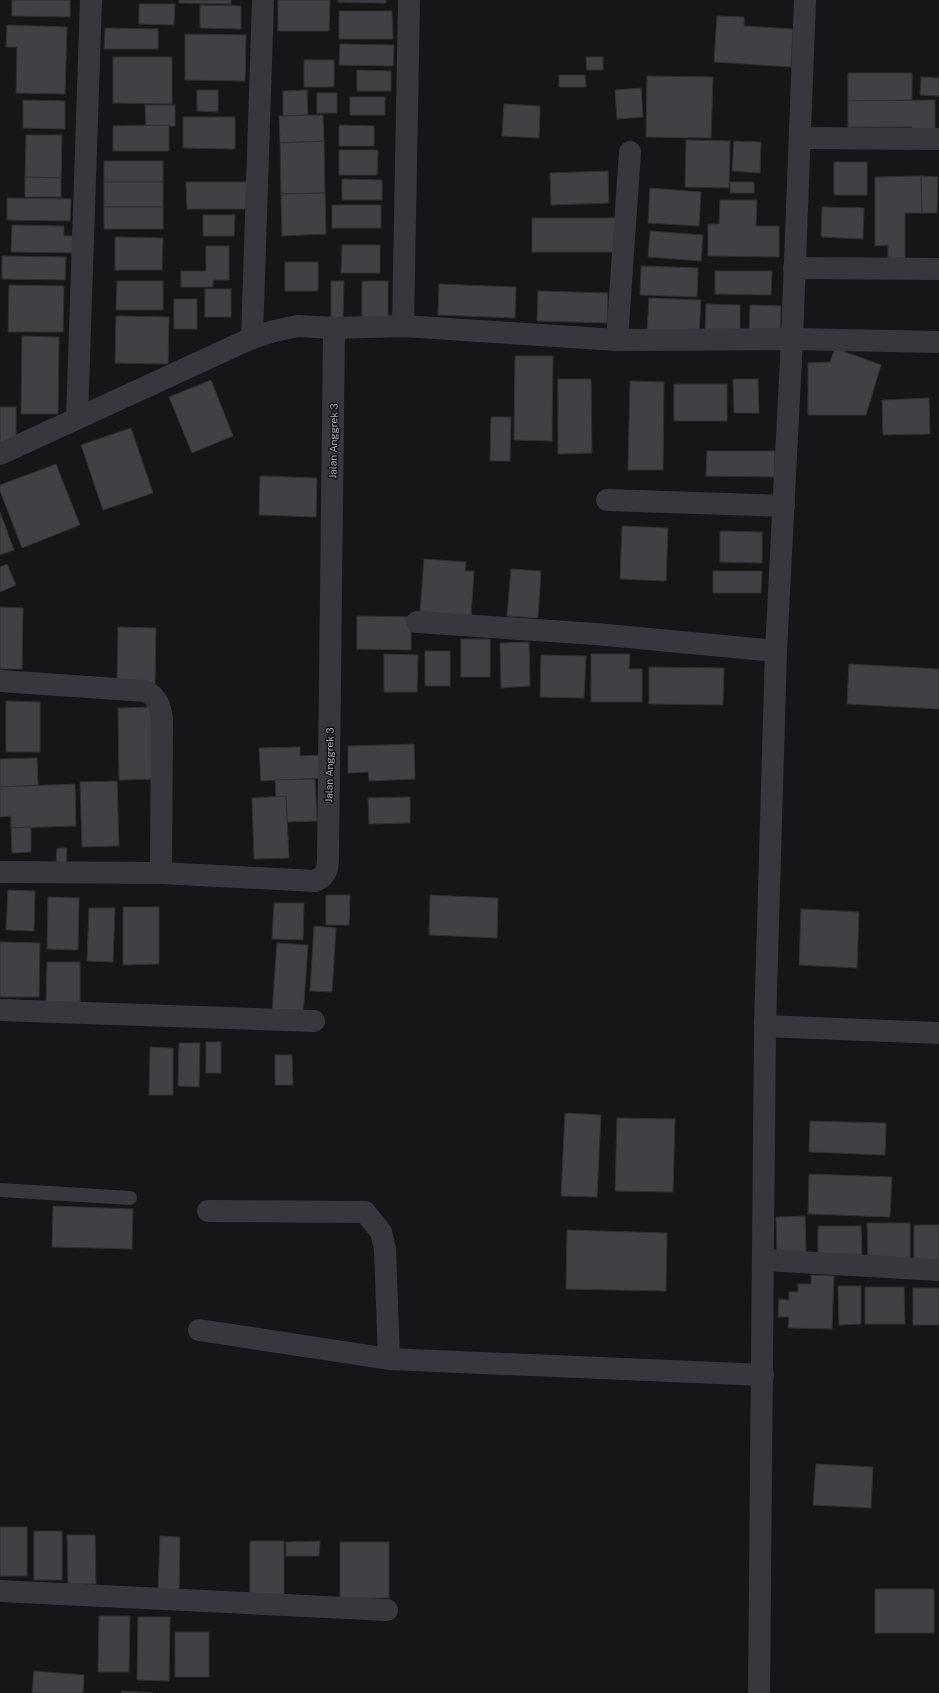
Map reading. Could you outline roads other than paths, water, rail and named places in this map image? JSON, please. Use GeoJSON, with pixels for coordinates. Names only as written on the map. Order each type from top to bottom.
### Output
{"type":"FeatureCollection","features":[{"type":"Feature","properties":{"kind":"street"},"geometry":{"type":"LineString","coordinates":[[77,418],[91,0]]}},
{"type":"Feature","properties":{"kind":"street"},"geometry":{"type":"LineString","coordinates":[[252,338],[263,0]]}},
{"type":"Feature","properties":{"kind":"street"},"geometry":{"type":"LineString","coordinates":[[403,326],[409,0]]}},
{"type":"Feature","properties":{"kind":"street"},"geometry":{"type":"LineString","coordinates":[[759,1693],[765,1026],[776,651],[792,339],[805,0]]}},
{"type":"Feature","properties":{"kind":"street"},"geometry":{"type":"LineString","coordinates":[[800,138],[939,139]]}},
{"type":"Feature","properties":{"kind":"street"},"geometry":{"type":"LineString","coordinates":[[618,340],[630,152]]}},
{"type":"Feature","properties":{"kind":"street"},"geometry":{"type":"LineString","coordinates":[[794,268],[939,269]]}},
{"type":"Feature","properties":{"kind":"street"},"geometry":{"type":"LineString","coordinates":[[0,454],[252,338],[274,331],[298,326],[334,328],[403,326],[618,340],[792,339],[939,342]]}},
{"type":"Feature","properties":{"kind":"street","name":"Jalan Anggrek 3"},"geometry":{"type":"LineString","coordinates":[[0,872],[161,873],[315,881],[321,879],[328,866],[334,328]]}},
{"type":"Feature","properties":{"kind":"street"},"geometry":{"type":"LineString","coordinates":[[606,500],[784,506]]}},
{"type":"Feature","properties":{"kind":"street"},"geometry":{"type":"LineString","coordinates":[[417,622],[596,634],[776,651]]}},
{"type":"Feature","properties":{"kind":"street"},"geometry":{"type":"LineString","coordinates":[[0,681],[146,691],[154,696],[160,706],[162,719],[161,873]]}},
{"type":"Feature","properties":{"kind":"street"},"geometry":{"type":"LineString","coordinates":[[0,1010],[314,1021]]}},
{"type":"Feature","properties":{"kind":"street"},"geometry":{"type":"LineString","coordinates":[[765,1026],[939,1033]]}},
{"type":"Feature","properties":{"kind":"street"},"geometry":{"type":"LineString","coordinates":[[208,1211],[365,1212],[381,1232],[385,1249],[389,1359]]}},
{"type":"Feature","properties":{"kind":"street"},"geometry":{"type":"LineString","coordinates":[[764,1260],[939,1270]]}},
{"type":"Feature","properties":{"kind":"street"},"geometry":{"type":"LineString","coordinates":[[199,1330],[389,1359],[763,1375]]}},
{"type":"Feature","properties":{"kind":"street"},"geometry":{"type":"LineString","coordinates":[[0,1591],[387,1610]]}},
{"type":"Feature","properties":{"kind":"lane"},"geometry":{"type":"LineString","coordinates":[[0,1190],[130,1198]]}}]}
